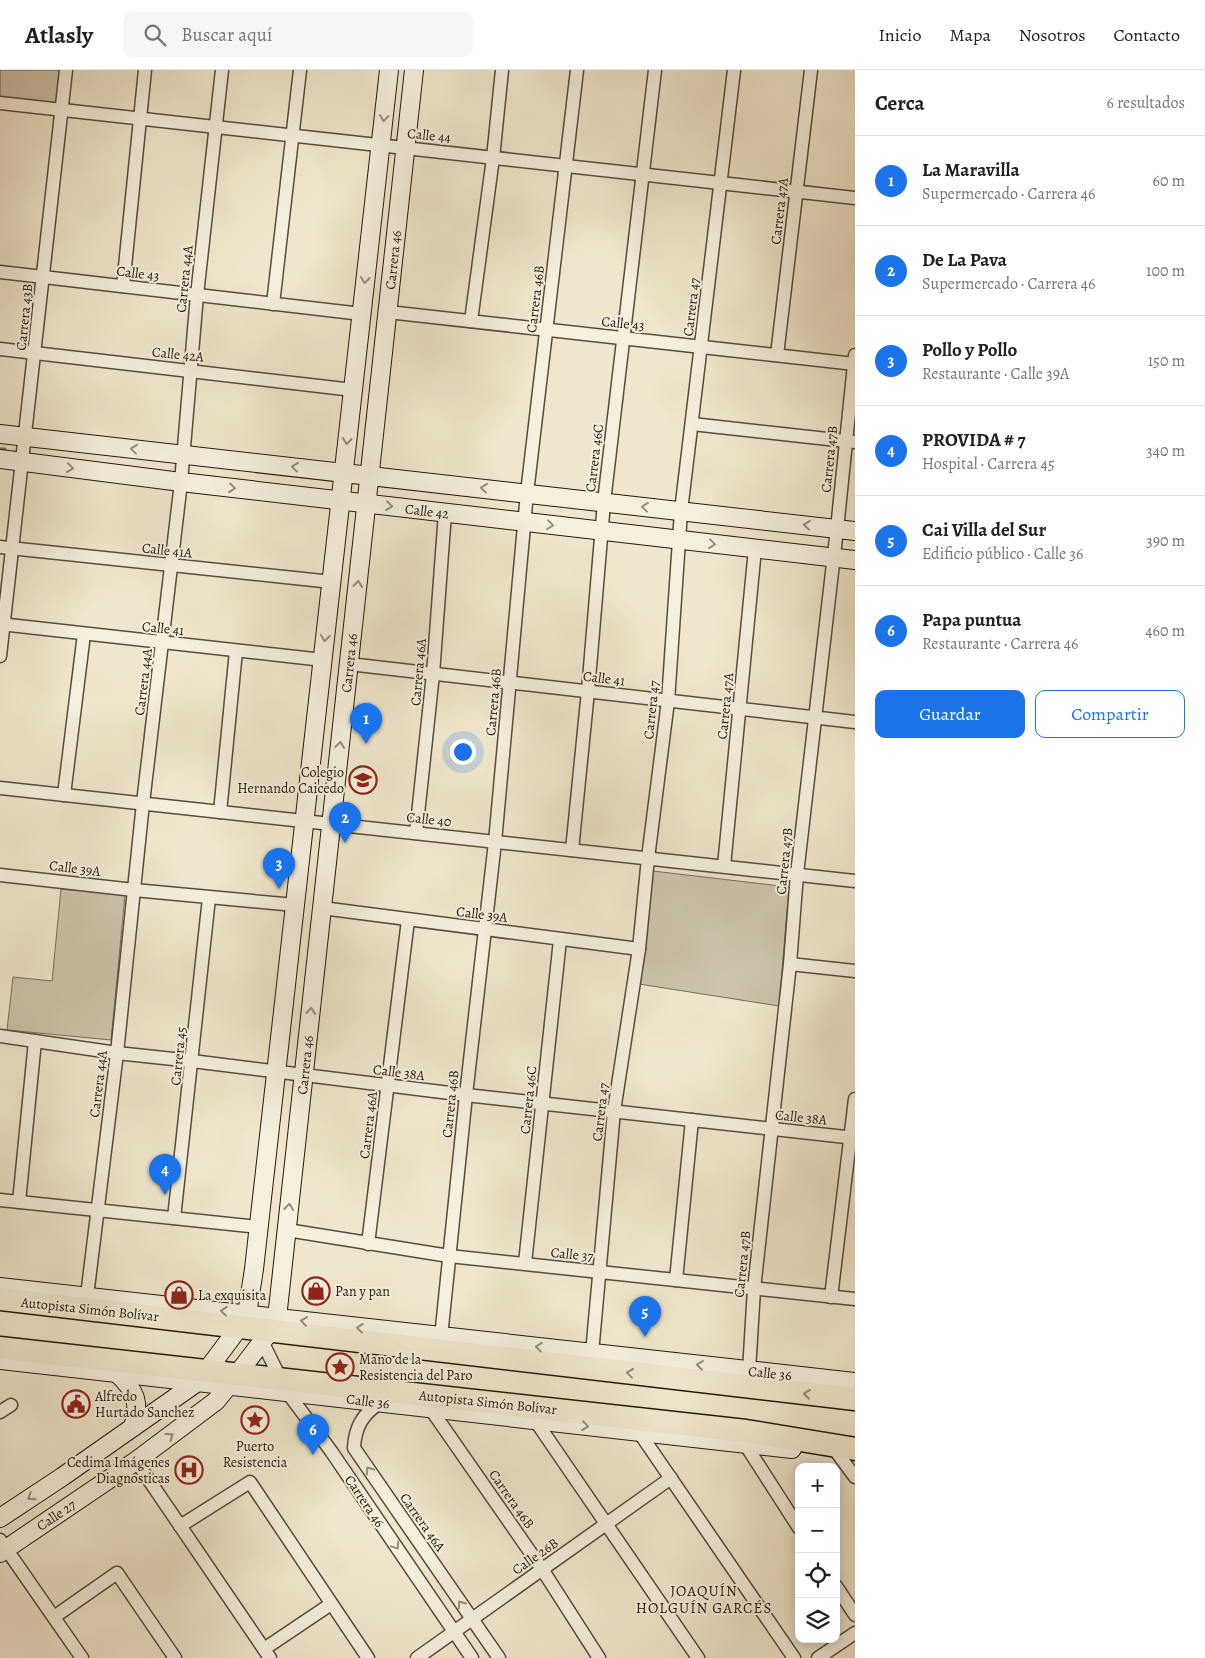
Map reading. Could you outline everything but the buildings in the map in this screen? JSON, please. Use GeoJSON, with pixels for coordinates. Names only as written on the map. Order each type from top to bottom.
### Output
{"type":"FeatureCollection","features":[{"type":"Feature","properties":{"kind":"highway","name":"Autopista Simón Bolívar"},"geometry":{"type":"LineString","coordinates":[[0,1299],[382,1337],[855,1399]]}},
{"type":"Feature","properties":{"kind":"highway","name":"Autopista Simón Bolívar"},"geometry":{"type":"LineString","coordinates":[[0,1348],[233,1380],[483,1408],[746,1431],[850,1454]]}},
{"type":"Feature","properties":{"kind":"street","name":"Carrera 43B"},"geometry":{"type":"LineString","coordinates":[[0,656],[6,548],[22,462],[66,70]]}},
{"type":"Feature","properties":{"kind":"street"},"geometry":{"type":"LineString","coordinates":[[122,286],[145,70]]}},
{"type":"Feature","properties":{"kind":"street","name":"Carrera 44A"},"geometry":{"type":"LineString","coordinates":[[87,1296],[181,482],[197,295],[222,70]]}},
{"type":"Feature","properties":{"kind":"street"},"geometry":{"type":"LineString","coordinates":[[273,304],[300,70]]}},
{"type":"Feature","properties":{"kind":"street","name":"Carrera 46"},"geometry":{"type":"LineString","coordinates":[[389,70],[259,1227],[259,1326],[284,1385],[472,1658]]}},
{"type":"Feature","properties":{"kind":"street","name":"Carrera 46"},"geometry":{"type":"LineString","coordinates":[[233,1380],[259,1326],[287,1230],[414,70]]}},
{"type":"Feature","properties":{"kind":"street"},"geometry":{"type":"LineString","coordinates":[[471,321],[493,158],[502,70]]}},
{"type":"Feature","properties":{"kind":"street","name":"Carrera 46B"},"geometry":{"type":"LineString","coordinates":[[441,1337],[495,842],[527,493],[577,70]]}},
{"type":"Feature","properties":{"kind":"street","name":"Carrera 46C"},"geometry":{"type":"LineString","coordinates":[[572,850],[604,502],[655,70]]}},
{"type":"Feature","properties":{"kind":"street","name":"Carrera 47"},"geometry":{"type":"LineString","coordinates":[[592,1353],[614,1111],[639,949],[648,858],[668,701],[681,511],[734,70]]}},
{"type":"Feature","properties":{"kind":"street","name":"Carrera 47A"},"geometry":{"type":"LineString","coordinates":[[777,356],[811,70]]}},
{"type":"Feature","properties":{"kind":"street","name":"Calle 44"},"geometry":{"type":"LineString","coordinates":[[0,103],[855,198]]}},
{"type":"Feature","properties":{"kind":"street","name":"Calle 43"},"geometry":{"type":"LineString","coordinates":[[0,272],[362,314]]}},
{"type":"Feature","properties":{"kind":"street","name":"Calle 43"},"geometry":{"type":"LineString","coordinates":[[388,312],[777,356],[855,361]]}},
{"type":"Feature","properties":{"kind":"street","name":"Calle 42A"},"geometry":{"type":"LineString","coordinates":[[0,349],[353,390]]}},
{"type":"Feature","properties":{"kind":"street","name":"Carrera 47B"},"geometry":{"type":"LineString","coordinates":[[749,1371],[754,1288],[790,964],[797,874],[833,558],[851,442],[855,361]]}},
{"type":"Feature","properties":{"kind":"street"},"geometry":{"type":"LineString","coordinates":[[692,424],[851,442]]}},
{"type":"Feature","properties":{"kind":"street","name":"Calle 42"},"geometry":{"type":"LineString","coordinates":[[0,434],[855,531]]}},
{"type":"Feature","properties":{"kind":"street","name":"Calle 42"},"geometry":{"type":"LineString","coordinates":[[0,460],[855,560]]}},
{"type":"Feature","properties":{"kind":"street","name":"Carrera 46A"},"geometry":{"type":"LineString","coordinates":[[416,833],[433,674],[445,513]]}},
{"type":"Feature","properties":{"kind":"street","name":"Calle 41A"},"geometry":{"type":"LineString","coordinates":[[6,548],[332,582]]}},
{"type":"Feature","properties":{"kind":"street","name":"Carrera 47A"},"geometry":{"type":"LineString","coordinates":[[724,866],[755,549]]}},
{"type":"Feature","properties":{"kind":"street","name":"Calle 41"},"geometry":{"type":"LineString","coordinates":[[2,625],[323,660]]}},
{"type":"Feature","properties":{"kind":"street"},"geometry":{"type":"LineString","coordinates":[[64,795],[84,634]]}},
{"type":"Feature","properties":{"kind":"street"},"geometry":{"type":"LineString","coordinates":[[220,812],[236,651]]}},
{"type":"Feature","properties":{"kind":"street","name":"Calle 41"},"geometry":{"type":"LineString","coordinates":[[349,664],[855,722]]}},
{"type":"Feature","properties":{"kind":"street","name":"Calle 40"},"geometry":{"type":"LineString","coordinates":[[0,788],[855,881]]}},
{"type":"Feature","properties":{"kind":"street","name":"Calle 39A"},"geometry":{"type":"LineString","coordinates":[[0,875],[209,898],[295,905]]}},
{"type":"Feature","properties":{"kind":"street","name":"Carrera 45"},"geometry":{"type":"LineString","coordinates":[[174,1218],[209,898]]}},
{"type":"Feature","properties":{"kind":"street","name":"Calle 39A"},"geometry":{"type":"LineString","coordinates":[[322,908],[639,949]]}},
{"type":"Feature","properties":{"kind":"street","name":"Carrera 46A"},"geometry":{"type":"LineString","coordinates":[[368,1244],[408,920]]}},
{"type":"Feature","properties":{"kind":"street","name":"Carrera 46C"},"geometry":{"type":"LineString","coordinates":[[525,1264],[560,940]]}},
{"type":"Feature","properties":{"kind":"street"},"geometry":{"type":"LineString","coordinates":[[790,964],[855,971]]}},
{"type":"Feature","properties":{"kind":"street","name":"Calle 38A"},"geometry":{"type":"LineString","coordinates":[[0,1036],[276,1073],[853,1137]]}},
{"type":"Feature","properties":{"kind":"street"},"geometry":{"type":"LineString","coordinates":[[19,1202],[35,1041]]}},
{"type":"Feature","properties":{"kind":"street"},"geometry":{"type":"LineString","coordinates":[[831,1297],[853,1137],[855,1099]]}},
{"type":"Feature","properties":{"kind":"street"},"geometry":{"type":"LineString","coordinates":[[676,1280],[692,1120]]}},
{"type":"Feature","properties":{"kind":"street"},"geometry":{"type":"LineString","coordinates":[[0,1200],[259,1227]]}},
{"type":"Feature","properties":{"kind":"street","name":"Calle 37"},"geometry":{"type":"LineString","coordinates":[[287,1230],[449,1256],[855,1299]]}},
{"type":"Feature","properties":{"kind":"street"},"geometry":{"type":"LineString","coordinates":[[0,1286],[87,1296],[259,1326]]}},
{"type":"Feature","properties":{"kind":"street","name":"Carrera 46"},"geometry":{"type":"LineString","coordinates":[[203,1376],[259,1326]]}},
{"type":"Feature","properties":{"kind":"street","name":"Calle 36"},"geometry":{"type":"LineString","coordinates":[[382,1337],[441,1337],[855,1382]]}},
{"type":"Feature","properties":{"kind":"street"},"geometry":{"type":"LineString","coordinates":[[0,1360],[117,1373],[203,1376]]}},
{"type":"Feature","properties":{"kind":"street"},"geometry":{"type":"LineString","coordinates":[[117,1373],[128,1384],[136,1398],[138,1414],[133,1427]]}},
{"type":"Feature","properties":{"kind":"street","name":"Calle 27"},"geometry":{"type":"LineString","coordinates":[[0,1518],[133,1427],[203,1376]]}},
{"type":"Feature","properties":{"kind":"street","name":"Calle 27"},"geometry":{"type":"LineString","coordinates":[[2,1547],[136,1461],[200,1414],[216,1400],[233,1380]]}},
{"type":"Feature","properties":{"kind":"street","name":"Calle 36"},"geometry":{"type":"LineString","coordinates":[[284,1385],[380,1403],[430,1408],[483,1408],[535,1420],[850,1454]]}},
{"type":"Feature","properties":{"kind":"street","name":"Carrera 46A"},"geometry":{"type":"LineString","coordinates":[[380,1403],[365,1414],[360,1422],[356,1430],[354,1448],[499,1658]]}},
{"type":"Feature","properties":{"kind":"street","name":"Carrera 46B"},"geometry":{"type":"LineString","coordinates":[[430,1408],[542,1569],[599,1658]]}},
{"type":"Feature","properties":{"kind":"street"},"geometry":{"type":"LineString","coordinates":[[535,1420],[698,1658]]}},
{"type":"Feature","properties":{"kind":"street"},"geometry":{"type":"LineString","coordinates":[[639,1432],[794,1658]]}},
{"type":"Feature","properties":{"kind":"street"},"geometry":{"type":"LineString","coordinates":[[745,1444],[795,1522]]}},
{"type":"Feature","properties":{"kind":"street"},"geometry":{"type":"LineString","coordinates":[[850,1454],[855,1477]]}},
{"type":"Feature","properties":{"kind":"street"},"geometry":{"type":"LineString","coordinates":[[136,1461],[267,1654],[331,1604]]}},
{"type":"Feature","properties":{"kind":"street","name":"Calle 26B"},"geometry":{"type":"LineString","coordinates":[[417,1658],[670,1478]]}},
{"type":"Feature","properties":{"kind":"street"},"geometry":{"type":"LineString","coordinates":[[180,1526],[250,1482],[368,1658]]}},
{"type":"Feature","properties":{"kind":"street"},"geometry":{"type":"LineString","coordinates":[[2,1547],[82,1658]]}},
{"type":"Feature","properties":{"kind":"street"},"geometry":{"type":"LineString","coordinates":[[54,1617],[117,1573],[175,1658]]}},
{"type":"Feature","properties":{"kind":"street"},"geometry":{"type":"LineString","coordinates":[[840,1592],[855,1615]]}},
{"type":"Feature","properties":{"kind":"street"},"geometry":{"type":"LineString","coordinates":[[818,1658],[855,1633]]}},
{"type":"Feature","properties":{"kind":"shaded area"},"geometry":{"type":"Polygon","coordinates":[[[0,70],[66,70],[62,109],[0,103],[0,70]]]}},
{"type":"Feature","properties":{"kind":"shaded area"},"geometry":{"type":"Polygon","coordinates":[[[653,871],[789,887],[779,1006],[639,984],[653,871]]]}},
{"type":"Feature","properties":{"kind":"shaded area"},"geometry":{"type":"Polygon","coordinates":[[[61,889],[125,895],[111,1040],[7,1030],[13,977],[52,981],[61,889]]]}},
{"type":"Feature","properties":{"kind":"waterway"},"geometry":{"type":"LineString","coordinates":[[0,449],[5,449]]}},
{"type":"Feature","properties":{"kind":"place","name":"La Maravilla"},"geometry":{"type":"Point","coordinates":[366,744]}},
{"type":"Feature","properties":{"kind":"place","name":"Colegio Hernando Caicedo"},"geometry":{"type":"Point","coordinates":[363,780]}},
{"type":"Feature","properties":{"kind":"place","name":"De La Pava"},"geometry":{"type":"Point","coordinates":[345,843]}},
{"type":"Feature","properties":{"kind":"place","name":"Pollo y Pollo"},"geometry":{"type":"Point","coordinates":[279,889]}},
{"type":"Feature","properties":{"kind":"place","name":"PROVIDA # 7"},"geometry":{"type":"Point","coordinates":[165,1195]}},
{"type":"Feature","properties":{"kind":"place","name":"Pan y pan"},"geometry":{"type":"Point","coordinates":[316,1291]}},
{"type":"Feature","properties":{"kind":"place","name":"La exquisita"},"geometry":{"type":"Point","coordinates":[179,1295]}},
{"type":"Feature","properties":{"kind":"place","name":"Cai Villa del Sur"},"geometry":{"type":"Point","coordinates":[645,1337]}},
{"type":"Feature","properties":{"kind":"place","name":"Mano de la Resistencia del Paro"},"geometry":{"type":"Point","coordinates":[340,1367]}},
{"type":"Feature","properties":{"kind":"place","name":"Alfredo Hurtado Sanchez"},"geometry":{"type":"Point","coordinates":[76,1404]}},
{"type":"Feature","properties":{"kind":"place","name":"Puerto Resistencia"},"geometry":{"type":"Point","coordinates":[255,1420]}},
{"type":"Feature","properties":{"kind":"place","name":"Papa puntua"},"geometry":{"type":"Point","coordinates":[313,1455]}},
{"type":"Feature","properties":{"kind":"place","name":"Cedima Imágenes Diagnosticas"},"geometry":{"type":"Point","coordinates":[189,1470]}},
{"type":"Feature","properties":{"kind":"district","name":"JOAQUÍN HOLGUÍN GARCÉS"},"geometry":{"type":"Point","coordinates":[704,1600]}}]}
